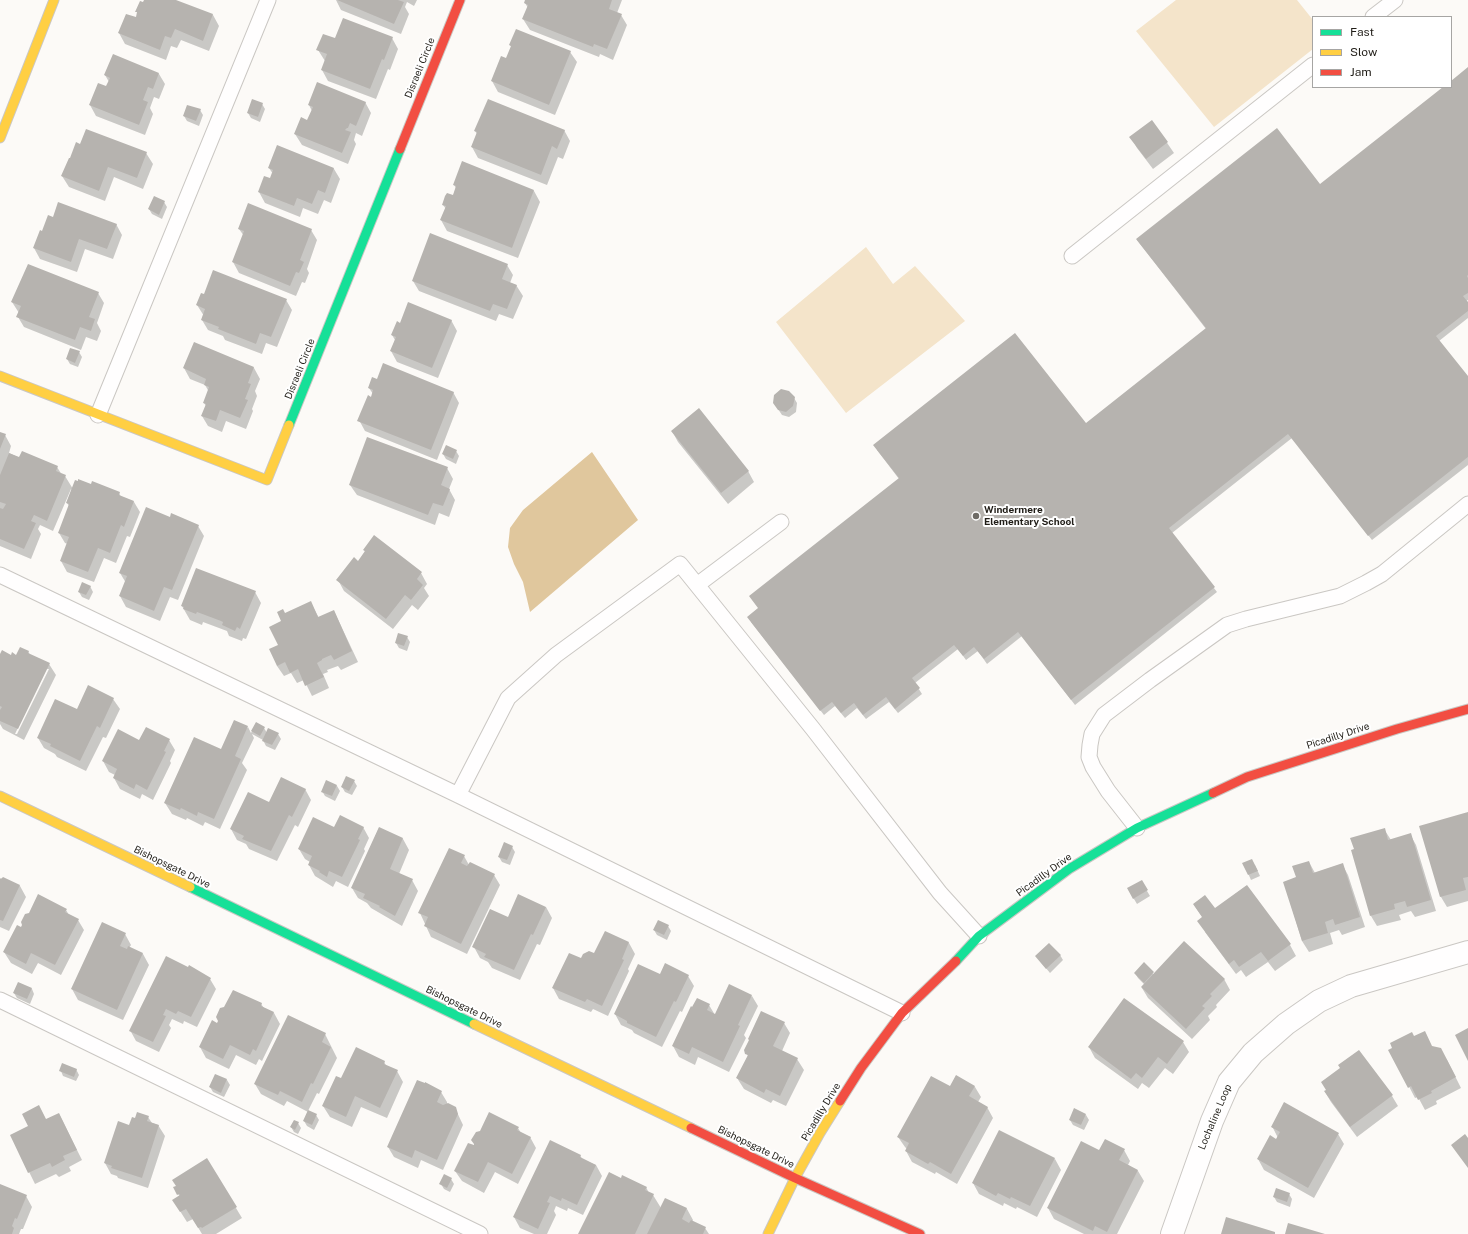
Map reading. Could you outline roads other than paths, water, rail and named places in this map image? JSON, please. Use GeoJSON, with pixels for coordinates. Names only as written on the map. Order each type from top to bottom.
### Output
{"type":"FeatureCollection","features":[{"type":"Feature","properties":{"kind":"street"},"geometry":{"type":"LineString","coordinates":[[0,136],[54,0]]}},
{"type":"Feature","properties":{"kind":"street","name":"Disraeli Circle"},"geometry":{"type":"LineString","coordinates":[[0,376],[267,480],[460,0]]}},
{"type":"Feature","properties":{"kind":"street","name":"Picadilly Drive"},"geometry":{"type":"LineString","coordinates":[[768,1234],[795,1178],[820,1133],[861,1068],[902,1013],[980,936],[1069,870],[1137,828],[1247,777],[1397,729],[1468,709]]}},
{"type":"Feature","properties":{"kind":"street","name":"Bishopsgate Drive"},"geometry":{"type":"LineString","coordinates":[[0,796],[795,1178],[920,1234]]}},
{"type":"Feature","properties":{"kind":"street","name":"Lochaline Loop"},"geometry":{"type":"LineString","coordinates":[[1172,1234],[1212,1121],[1229,1082],[1253,1053],[1286,1024],[1319,1001],[1351,986],[1468,952]]}},
{"type":"Feature","properties":{"kind":"lane"},"geometry":{"type":"LineString","coordinates":[[98,415],[268,0]]}},
{"type":"Feature","properties":{"kind":"lane"},"geometry":{"type":"LineString","coordinates":[[1375,16],[1395,0]]}},
{"type":"Feature","properties":{"kind":"lane"},"geometry":{"type":"LineString","coordinates":[[1072,256],[1312,66]]}},
{"type":"Feature","properties":{"kind":"lane"},"geometry":{"type":"LineString","coordinates":[[1137,828],[1108,792],[1093,767],[1089,757],[1092,734],[1104,715],[1227,625],[1340,596],[1382,574],[1468,504]]}},
{"type":"Feature","properties":{"kind":"lane"},"geometry":{"type":"LineString","coordinates":[[697,585],[781,522]]}},
{"type":"Feature","properties":{"kind":"lane"},"geometry":{"type":"LineString","coordinates":[[458,795],[508,698],[556,655],[680,564],[813,729],[940,893],[980,936]]}},
{"type":"Feature","properties":{"kind":"lane"},"geometry":{"type":"LineString","coordinates":[[0,575],[458,795],[902,1013]]}},
{"type":"Feature","properties":{"kind":"lane"},"geometry":{"type":"LineString","coordinates":[[0,1000],[480,1234]]}},
{"type":"Feature","properties":{"kind":"place","name":"Windermere Elementary School"},"geometry":{"type":"Point","coordinates":[976,516]}}]}
